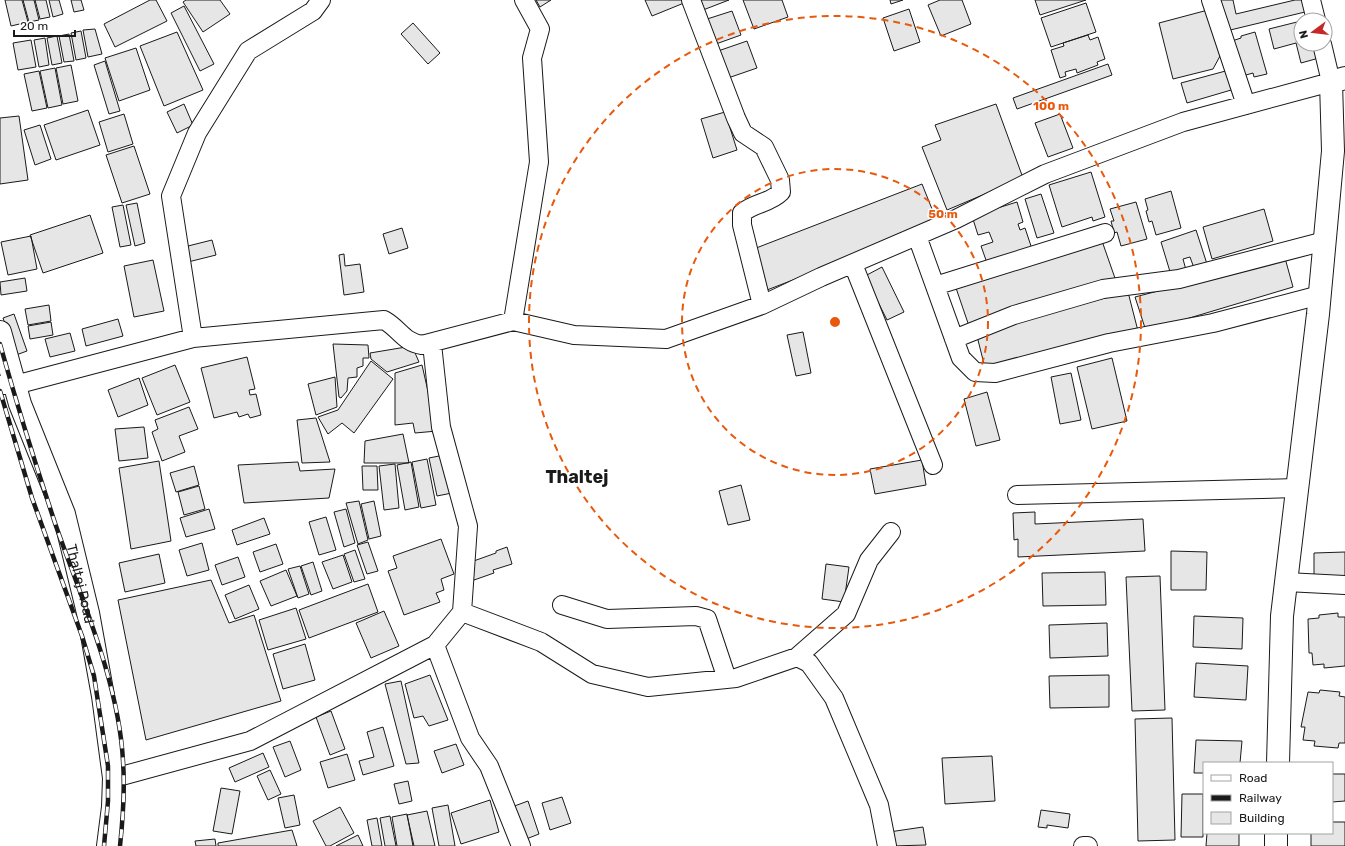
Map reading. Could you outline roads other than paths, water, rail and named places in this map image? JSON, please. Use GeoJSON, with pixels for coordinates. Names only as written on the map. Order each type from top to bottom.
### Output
{"type":"FeatureCollection","features":[{"type":"Feature","properties":{"kind":"street"},"geometry":{"type":"LineString","coordinates":[[193,338],[171,196],[196,132],[248,51],[313,11],[321,0]]}},
{"type":"Feature","properties":{"kind":"street"},"geometry":{"type":"LineString","coordinates":[[513,321],[538,162],[532,58],[540,29],[524,0]]}},
{"type":"Feature","properties":{"kind":"street"},"geometry":{"type":"LineString","coordinates":[[691,0],[743,133],[764,147],[780,180],[781,192],[774,199],[750,206],[742,213],[742,225],[762,304]]}},
{"type":"Feature","properties":{"kind":"street"},"geometry":{"type":"LineString","coordinates":[[1210,0],[1246,105]]}},
{"type":"Feature","properties":{"kind":"street"},"geometry":{"type":"LineString","coordinates":[[1311,0],[1314,12]]}},
{"type":"Feature","properties":{"kind":"street"},"geometry":{"type":"LineString","coordinates":[[1278,762],[1282,616],[1320,295],[1338,80],[1326,52]]}},
{"type":"Feature","properties":{"kind":"street"},"geometry":{"type":"LineString","coordinates":[[8,386],[193,338],[384,320],[394,326],[411,343],[422,345],[432,344],[513,321],[574,335],[666,339],[762,304],[956,220],[1045,174],[1182,122],[1338,80]]}},
{"type":"Feature","properties":{"kind":"street"},"geometry":{"type":"LineString","coordinates":[[935,286],[1105,233]]}},
{"type":"Feature","properties":{"kind":"street"},"geometry":{"type":"LineString","coordinates":[[917,236],[961,358],[975,372],[995,373],[1108,343],[1213,324],[1320,295]]}},
{"type":"Feature","properties":{"kind":"street"},"geometry":{"type":"LineString","coordinates":[[954,339],[1014,315],[1103,289],[1179,278],[1325,241]]}},
{"type":"Feature","properties":{"kind":"street"},"geometry":{"type":"LineString","coordinates":[[853,264],[933,465]]}},
{"type":"Feature","properties":{"kind":"street","name":"Thaltej Road"},"geometry":{"type":"LineString","coordinates":[[0,332],[8,386],[20,404],[64,514],[80,572],[104,696],[114,778],[108,846]]}},
{"type":"Feature","properties":{"kind":"street"},"geometry":{"type":"LineString","coordinates":[[114,778],[250,741],[435,645],[462,612],[468,526],[442,427],[432,344]]}},
{"type":"Feature","properties":{"kind":"street"},"geometry":{"type":"LineString","coordinates":[[1017,495],[1297,488]]}},
{"type":"Feature","properties":{"kind":"street"},"geometry":{"type":"LineString","coordinates":[[462,612],[540,642],[592,674],[648,687],[736,678],[797,657],[846,614],[869,560],[891,532]]}},
{"type":"Feature","properties":{"kind":"street"},"geometry":{"type":"LineString","coordinates":[[1286,582],[1345,584]]}},
{"type":"Feature","properties":{"kind":"street"},"geometry":{"type":"LineString","coordinates":[[562,605],[607,618],[696,616],[707,620],[727,679]]}},
{"type":"Feature","properties":{"kind":"street"},"geometry":{"type":"LineString","coordinates":[[435,645],[470,738],[489,766],[515,844]]}},
{"type":"Feature","properties":{"kind":"street"},"geometry":{"type":"LineString","coordinates":[[797,657],[809,663],[834,698],[879,804],[887,846]]}},
{"type":"Feature","properties":{"kind":"street"},"geometry":{"type":"LineString","coordinates":[[1276,834],[1276,846]]}},
{"type":"Feature","properties":{"kind":"street"},"geometry":{"type":"LineString","coordinates":[[1082,846],[1088,846]]}},
{"type":"Feature","properties":{"kind":"railway"},"geometry":{"type":"LineString","coordinates":[[0,344],[41,481],[88,612],[107,672],[120,732],[124,772],[120,846]]}},
{"type":"Feature","properties":{"kind":"railway"},"geometry":{"type":"LineString","coordinates":[[0,391],[32,498],[82,636],[94,676],[108,766],[108,801],[104,846]]}},
{"type":"Feature","properties":{"kind":"district","name":"Thaltej"},"geometry":{"type":"Point","coordinates":[577,477]}}]}
